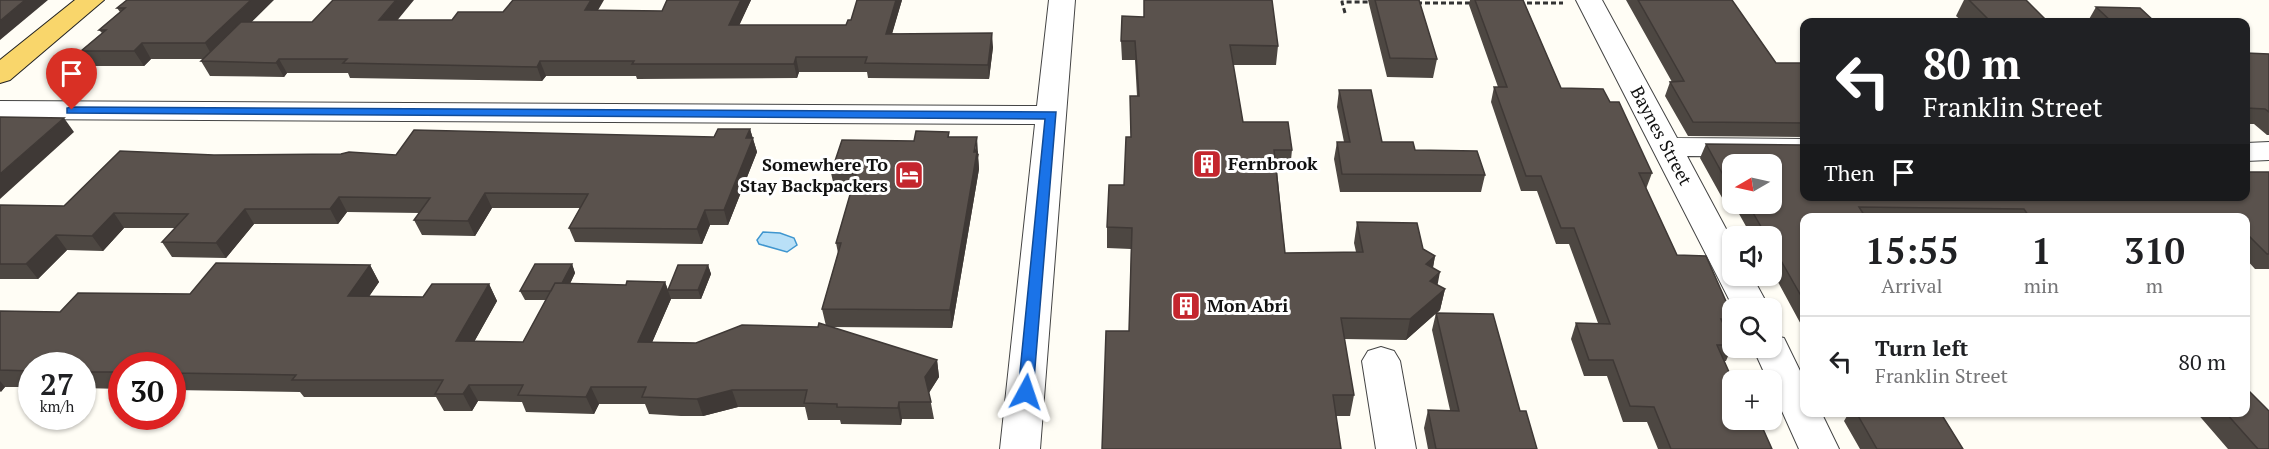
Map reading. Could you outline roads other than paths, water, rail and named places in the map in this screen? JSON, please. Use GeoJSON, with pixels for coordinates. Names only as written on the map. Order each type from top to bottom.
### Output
{"type":"FeatureCollection","features":[{"type":"Feature","properties":{"kind":"main road"},"geometry":{"type":"LineString","coordinates":[[0,74],[91,0]]}},
{"type":"Feature","properties":{"kind":"street"},"geometry":{"type":"LineString","coordinates":[[1020,449],[1062,0]]}},
{"type":"Feature","properties":{"kind":"street","name":"Baynes Street"},"geometry":{"type":"LineString","coordinates":[[1578,2],[1666,147],[1722,253]]}},
{"type":"Feature","properties":{"kind":"street"},"geometry":{"type":"LineString","coordinates":[[0,110],[1052,115]]}},
{"type":"Feature","properties":{"kind":"street"},"geometry":{"type":"LineString","coordinates":[[1666,147],[1800,148]]}},
{"type":"Feature","properties":{"kind":"street"},"geometry":{"type":"LineString","coordinates":[[2250,152],[2269,152]]}},
{"type":"Feature","properties":{"kind":"street"},"geometry":{"type":"LineString","coordinates":[[1777,358],[1800,408]]}},
{"type":"Feature","properties":{"kind":"street"},"geometry":{"type":"LineString","coordinates":[[1381,361],[1396,449]]}},
{"type":"Feature","properties":{"kind":"street"},"geometry":{"type":"LineString","coordinates":[[1804,417],[1819,449]]}},
{"type":"Feature","properties":{"kind":"water"},"geometry":{"type":"Polygon","coordinates":[[[763,232],[780,233],[794,238],[797,245],[787,252],[759,244],[757,240],[763,232]]]}},
{"type":"Feature","properties":{"kind":"place","name":"Fernbrook"},"geometry":{"type":"Point","coordinates":[1207,164]}},
{"type":"Feature","properties":{"kind":"place","name":"Somewhere To Stay Backpackers"},"geometry":{"type":"Point","coordinates":[909,175]}},
{"type":"Feature","properties":{"kind":"place","name":"Mon Abri"},"geometry":{"type":"Point","coordinates":[1186,306]}}]}
